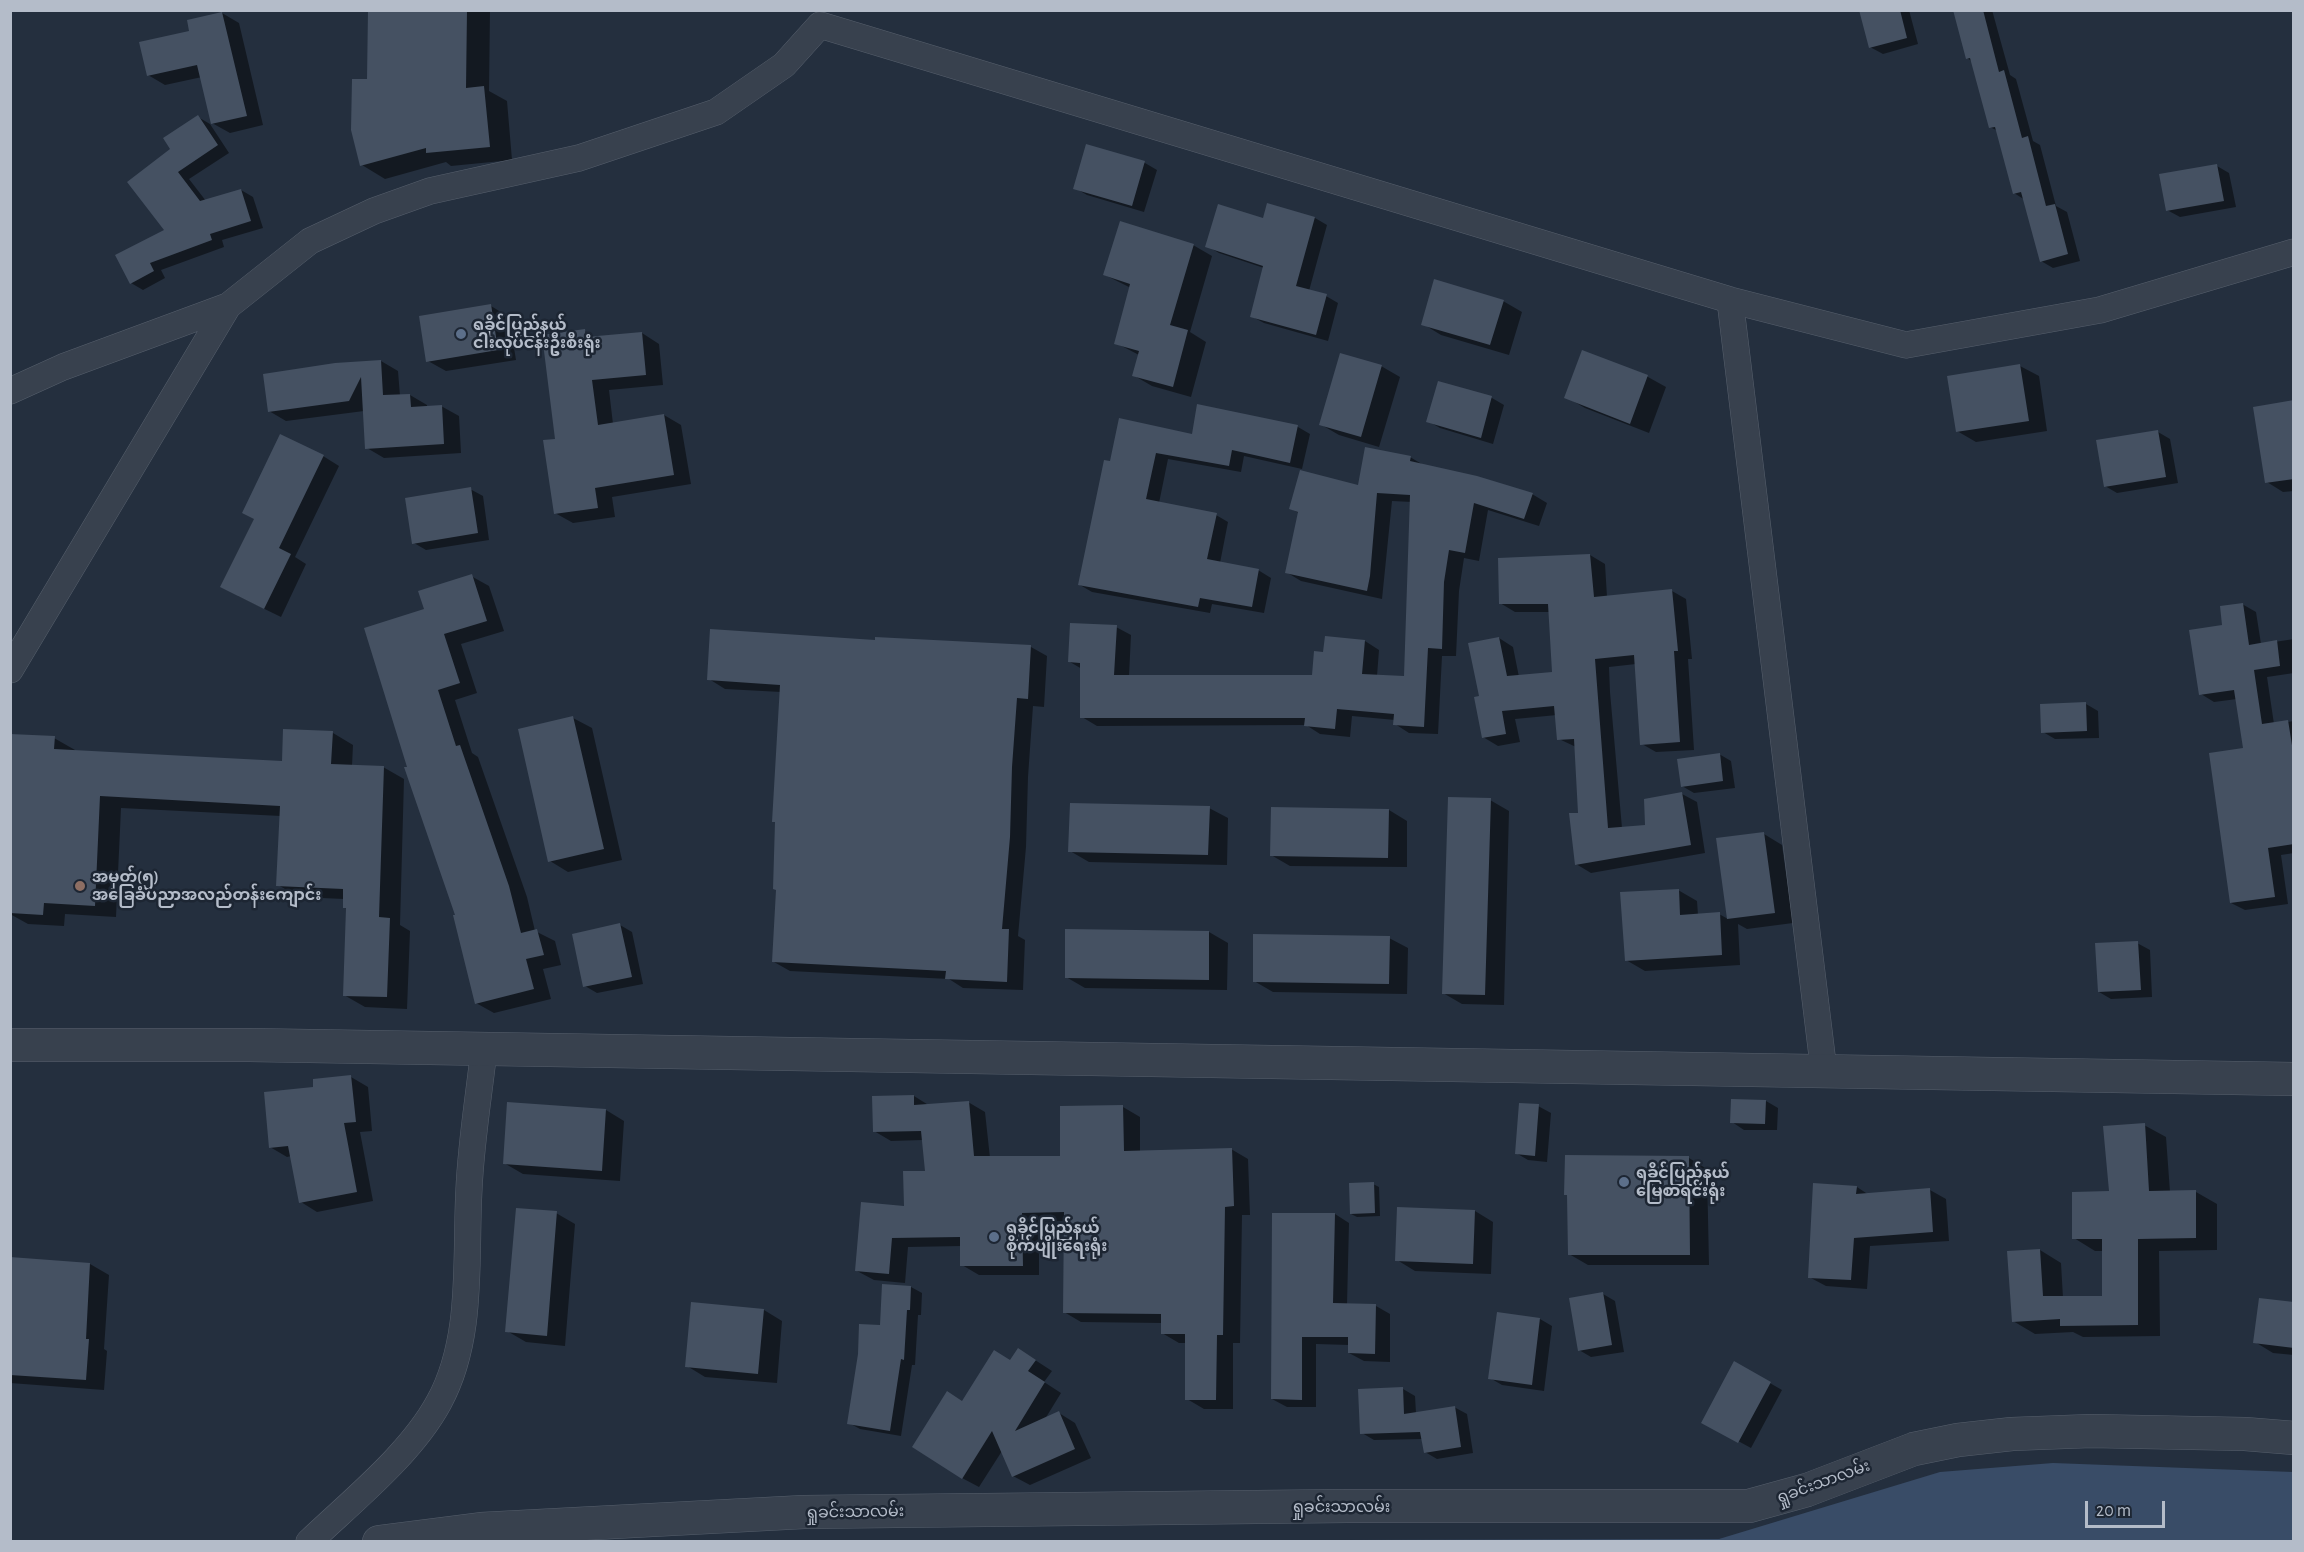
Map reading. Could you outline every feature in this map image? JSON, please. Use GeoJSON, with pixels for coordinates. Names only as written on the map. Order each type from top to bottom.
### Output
{"type":"FeatureCollection","features":[{"type":"Feature","properties":{"kind":"street"},"geometry":{"type":"LineString","coordinates":[[10,391],[63,367],[228,306],[310,241],[374,212],[430,191],[579,158],[716,112],[784,65],[823,15],[1730,300],[1906,345],[2100,310],[2294,252]]}},
{"type":"Feature","properties":{"kind":"street"},"geometry":{"type":"LineString","coordinates":[[1730,300],[1824,1072]]}},
{"type":"Feature","properties":{"kind":"street"},"geometry":{"type":"LineString","coordinates":[[10,670],[228,306]]}},
{"type":"Feature","properties":{"kind":"street"},"geometry":{"type":"LineString","coordinates":[[10,1045],[484,1048],[2294,1079]]}},
{"type":"Feature","properties":{"kind":"street"},"geometry":{"type":"LineString","coordinates":[[309,1542],[385,1470],[418,1432],[437,1405],[452,1375],[460,1338],[467,1271],[469,1188],[484,1048]]}},
{"type":"Feature","properties":{"kind":"street","name":"ရှုခင်းသာလမ်း"},"geometry":{"type":"LineString","coordinates":[[379,1542],[481,1529],[804,1512],[1347,1506],[1749,1506],[1807,1490],[1914,1449],[1958,1440],[2012,1434],[2091,1431],[2245,1434],[2294,1438]]}},
{"type":"Feature","properties":{"kind":"water"},"geometry":{"type":"Polygon","coordinates":[[[2053,1463],[2293,1472],[2293,1541],[980,1541],[1719,1539],[1940,1472],[2053,1463]]]}},
{"type":"Feature","properties":{"kind":"building"},"geometry":{"type":"Polygon","coordinates":[[[368,10],[467,10],[466,88],[484,86],[490,147],[426,153],[426,148],[360,166],[351,130],[352,79],[367,79],[368,10]]]}},
{"type":"Feature","properties":{"kind":"building"},"geometry":{"type":"Polygon","coordinates":[[[1859,10],[1900,10],[1907,38],[1869,48],[1859,10]]]}},
{"type":"Feature","properties":{"kind":"building"},"geometry":{"type":"Polygon","coordinates":[[[1953,10],[1983,10],[1999,72],[2004,70],[2022,138],[2028,136],[2046,206],[2055,204],[2068,254],[2040,262],[2021,192],[2013,194],[1995,127],[1989,128],[1970,58],[1966,59],[1953,10]]]}},
{"type":"Feature","properties":{"kind":"building"},"geometry":{"type":"Polygon","coordinates":[[[222,12],[247,116],[211,124],[197,65],[147,76],[139,42],[189,31],[187,20],[222,12]]]}},
{"type":"Feature","properties":{"kind":"building"},"geometry":{"type":"Polygon","coordinates":[[[198,115],[218,145],[178,172],[200,201],[241,189],[251,221],[210,234],[212,240],[150,263],[154,271],[130,284],[115,255],[164,230],[127,182],[170,149],[163,138],[198,115]]]}},
{"type":"Feature","properties":{"kind":"building"},"geometry":{"type":"Polygon","coordinates":[[[1086,144],[1145,161],[1132,206],[1073,189],[1086,144]]]}},
{"type":"Feature","properties":{"kind":"building"},"geometry":{"type":"Polygon","coordinates":[[[2217,164],[2224,201],[2166,211],[2159,174],[2217,164]]]}},
{"type":"Feature","properties":{"kind":"building"},"geometry":{"type":"Polygon","coordinates":[[[1267,203],[1315,217],[1296,286],[1327,294],[1316,335],[1250,317],[1263,266],[1205,247],[1218,204],[1263,218],[1267,203]]]}},
{"type":"Feature","properties":{"kind":"building"},"geometry":{"type":"Polygon","coordinates":[[[1120,221],[1194,244],[1170,325],[1188,330],[1173,387],[1132,376],[1139,351],[1114,344],[1130,284],[1103,275],[1120,221]]]}},
{"type":"Feature","properties":{"kind":"building"},"geometry":{"type":"Polygon","coordinates":[[[1434,279],[1504,300],[1490,345],[1421,325],[1434,279]]]}},
{"type":"Feature","properties":{"kind":"building"},"geometry":{"type":"Polygon","coordinates":[[[491,304],[498,350],[426,362],[419,316],[491,304]]]}},
{"type":"Feature","properties":{"kind":"building"},"geometry":{"type":"Polygon","coordinates":[[[585,329],[586,337],[642,332],[646,375],[592,380],[598,425],[664,414],[674,475],[595,488],[598,508],[554,514],[543,440],[555,439],[542,335],[585,329]]]}},
{"type":"Feature","properties":{"kind":"building"},"geometry":{"type":"Polygon","coordinates":[[[1582,350],[1648,375],[1630,424],[1564,398],[1582,350]]]}},
{"type":"Feature","properties":{"kind":"building"},"geometry":{"type":"Polygon","coordinates":[[[1340,353],[1382,365],[1361,437],[1319,425],[1340,353]]]}},
{"type":"Feature","properties":{"kind":"building"},"geometry":{"type":"Polygon","coordinates":[[[381,360],[383,395],[410,394],[411,407],[442,405],[444,444],[365,449],[361,377],[349,401],[268,412],[263,374],[335,363],[381,360]]]}},
{"type":"Feature","properties":{"kind":"building"},"geometry":{"type":"Polygon","coordinates":[[[2020,364],[2029,421],[1956,432],[1947,376],[2020,364]]]}},
{"type":"Feature","properties":{"kind":"building"},"geometry":{"type":"Polygon","coordinates":[[[1438,381],[1492,396],[1481,438],[1426,422],[1438,381]]]}},
{"type":"Feature","properties":{"kind":"building"},"geometry":{"type":"Polygon","coordinates":[[[2294,400],[2294,479],[2265,483],[2253,407],[2294,400]]]}},
{"type":"Feature","properties":{"kind":"building"},"geometry":{"type":"Polygon","coordinates":[[[1197,404],[1298,425],[1290,463],[1232,450],[1229,466],[1156,453],[1146,499],[1217,513],[1207,559],[1259,569],[1252,607],[1200,598],[1198,607],[1078,585],[1104,460],[1110,461],[1119,418],[1192,434],[1197,404]]]}},
{"type":"Feature","properties":{"kind":"building"},"geometry":{"type":"Polygon","coordinates":[[[2158,430],[2166,477],[2104,487],[2096,440],[2158,430]]]}},
{"type":"Feature","properties":{"kind":"building"},"geometry":{"type":"Polygon","coordinates":[[[280,434],[324,455],[279,548],[291,554],[264,609],[220,587],[254,519],[242,513],[280,434]]]}},
{"type":"Feature","properties":{"kind":"building"},"geometry":{"type":"Polygon","coordinates":[[[1365,447],[1411,456],[1410,461],[1477,476],[1533,493],[1524,519],[1474,503],[1465,553],[1449,550],[1444,582],[1442,649],[1428,648],[1424,727],[1393,725],[1394,714],[1337,709],[1335,729],[1304,726],[1305,718],[1080,718],[1080,663],[1068,662],[1070,623],[1117,625],[1114,675],[1312,675],[1314,651],[1323,652],[1325,636],[1365,640],[1362,674],[1404,676],[1410,495],[1377,493],[1367,591],[1285,573],[1298,512],[1289,509],[1300,470],[1358,485],[1365,447]]]}},
{"type":"Feature","properties":{"kind":"building"},"geometry":{"type":"Polygon","coordinates":[[[471,487],[478,533],[412,544],[405,498],[471,487]]]}},
{"type":"Feature","properties":{"kind":"building"},"geometry":{"type":"Polygon","coordinates":[[[1590,554],[1594,597],[1672,589],[1678,651],[1674,651],[1680,742],[1640,745],[1634,655],[1595,659],[1608,828],[1645,825],[1644,799],[1682,792],[1691,845],[1575,865],[1569,813],[1578,813],[1574,739],[1557,740],[1554,706],[1502,711],[1506,734],[1482,738],[1474,697],[1479,696],[1468,643],[1499,637],[1507,676],[1552,672],[1548,604],[1499,604],[1498,558],[1590,554]]]}},
{"type":"Feature","properties":{"kind":"building"},"geometry":{"type":"Polygon","coordinates":[[[472,574],[487,621],[444,634],[460,683],[438,690],[456,746],[460,745],[509,886],[521,933],[537,929],[544,955],[526,959],[534,989],[475,1004],[453,915],[455,915],[404,767],[407,767],[364,628],[424,609],[418,591],[472,574]]]}},
{"type":"Feature","properties":{"kind":"building"},"geometry":{"type":"Polygon","coordinates":[[[2243,603],[2249,645],[2277,640],[2280,666],[2254,670],[2262,724],[2288,720],[2294,758],[2294,844],[2268,848],[2275,897],[2230,903],[2209,753],[2243,748],[2234,690],[2199,695],[2189,630],[2222,625],[2220,606],[2243,603]]]}},
{"type":"Feature","properties":{"kind":"building"},"geometry":{"type":"Polygon","coordinates":[[[710,629],[875,640],[875,637],[1031,645],[1028,699],[1017,698],[1012,767],[1010,837],[1002,929],[1009,929],[1007,982],[945,979],[946,971],[772,962],[776,890],[773,889],[775,822],[772,822],[780,685],[707,680],[710,629]]]}},
{"type":"Feature","properties":{"kind":"building"},"geometry":{"type":"Polygon","coordinates":[[[2086,702],[2087,731],[2041,733],[2040,704],[2086,702]]]}},
{"type":"Feature","properties":{"kind":"building"},"geometry":{"type":"Polygon","coordinates":[[[573,716],[604,849],[548,862],[518,729],[573,716]]]}},
{"type":"Feature","properties":{"kind":"building"},"geometry":{"type":"Polygon","coordinates":[[[283,729],[333,731],[331,764],[384,766],[379,917],[390,918],[387,997],[343,996],[346,908],[343,908],[343,889],[276,886],[280,806],[100,796],[95,906],[44,903],[43,915],[10,913],[10,734],[55,736],[54,749],[282,761],[283,729]]]}},
{"type":"Feature","properties":{"kind":"building"},"geometry":{"type":"Polygon","coordinates":[[[1720,753],[1723,781],[1681,787],[1677,759],[1720,753]]]}},
{"type":"Feature","properties":{"kind":"building"},"geometry":{"type":"Polygon","coordinates":[[[1448,797],[1491,798],[1485,995],[1442,994],[1448,797]]]}},
{"type":"Feature","properties":{"kind":"building"},"geometry":{"type":"Polygon","coordinates":[[[1070,803],[1210,806],[1208,855],[1068,852],[1070,803]]]}},
{"type":"Feature","properties":{"kind":"building"},"geometry":{"type":"Polygon","coordinates":[[[1271,807],[1389,809],[1388,858],[1270,856],[1271,807]]]}},
{"type":"Feature","properties":{"kind":"building"},"geometry":{"type":"Polygon","coordinates":[[[1764,832],[1775,913],[1727,919],[1716,838],[1764,832]]]}},
{"type":"Feature","properties":{"kind":"building"},"geometry":{"type":"Polygon","coordinates":[[[1679,889],[1680,915],[1720,912],[1722,955],[1625,961],[1620,892],[1679,889]]]}},
{"type":"Feature","properties":{"kind":"building"},"geometry":{"type":"Polygon","coordinates":[[[620,923],[632,977],[583,987],[572,934],[620,923]]]}},
{"type":"Feature","properties":{"kind":"building"},"geometry":{"type":"Polygon","coordinates":[[[1065,929],[1209,931],[1209,980],[1065,978],[1065,929]]]}},
{"type":"Feature","properties":{"kind":"building"},"geometry":{"type":"Polygon","coordinates":[[[1253,934],[1390,936],[1389,984],[1253,982],[1253,934]]]}},
{"type":"Feature","properties":{"kind":"building"},"geometry":{"type":"Polygon","coordinates":[[[2138,941],[2141,990],[2098,992],[2095,943],[2138,941]]]}},
{"type":"Feature","properties":{"kind":"building"},"geometry":{"type":"Polygon","coordinates":[[[351,1075],[356,1122],[344,1123],[357,1192],[299,1203],[288,1146],[269,1148],[264,1092],[313,1087],[313,1079],[351,1075]]]}},
{"type":"Feature","properties":{"kind":"building"},"geometry":{"type":"Polygon","coordinates":[[[914,1095],[914,1105],[969,1101],[974,1156],[1060,1156],[1060,1106],[1123,1105],[1124,1151],[1232,1148],[1234,1206],[1225,1207],[1223,1335],[1217,1335],[1216,1400],[1185,1400],[1185,1334],[1161,1334],[1161,1314],[1063,1313],[1064,1212],[1022,1213],[1023,1266],[960,1266],[960,1237],[892,1238],[889,1274],[855,1271],[861,1202],[904,1206],[903,1171],[925,1171],[921,1131],[873,1132],[872,1096],[914,1095]]]}},
{"type":"Feature","properties":{"kind":"building"},"geometry":{"type":"Polygon","coordinates":[[[1731,1099],[1766,1100],[1765,1124],[1730,1123],[1731,1099]]]}},
{"type":"Feature","properties":{"kind":"building"},"geometry":{"type":"Polygon","coordinates":[[[507,1102],[606,1109],[602,1171],[503,1164],[507,1102]]]}},
{"type":"Feature","properties":{"kind":"building"},"geometry":{"type":"Polygon","coordinates":[[[1519,1103],[1539,1104],[1535,1156],[1515,1154],[1519,1103]]]}},
{"type":"Feature","properties":{"kind":"building"},"geometry":{"type":"Polygon","coordinates":[[[2145,1123],[2149,1191],[2196,1190],[2196,1238],[2138,1239],[2138,1325],[2060,1326],[2060,1319],[2012,1322],[2007,1251],[2040,1249],[2043,1296],[2102,1296],[2102,1239],[2072,1239],[2072,1192],[2109,1191],[2103,1126],[2145,1123]]]}},
{"type":"Feature","properties":{"kind":"building"},"geometry":{"type":"Polygon","coordinates":[[[1565,1155],[1689,1156],[1690,1255],[1568,1255],[1567,1195],[1564,1195],[1565,1155]]]}},
{"type":"Feature","properties":{"kind":"building"},"geometry":{"type":"Polygon","coordinates":[[[1374,1182],[1375,1213],[1350,1214],[1349,1183],[1374,1182]]]}},
{"type":"Feature","properties":{"kind":"building"},"geometry":{"type":"Polygon","coordinates":[[[1813,1183],[1857,1186],[1856,1194],[1930,1188],[1933,1232],[1854,1238],[1851,1280],[1808,1278],[1813,1183]]]}},
{"type":"Feature","properties":{"kind":"building"},"geometry":{"type":"Polygon","coordinates":[[[1397,1207],[1475,1210],[1473,1264],[1395,1261],[1397,1207]]]}},
{"type":"Feature","properties":{"kind":"building"},"geometry":{"type":"Polygon","coordinates":[[[516,1208],[557,1211],[547,1336],[505,1332],[516,1208]]]}},
{"type":"Feature","properties":{"kind":"building"},"geometry":{"type":"Polygon","coordinates":[[[1272,1213],[1335,1213],[1333,1303],[1376,1304],[1375,1354],[1348,1353],[1348,1337],[1302,1337],[1302,1400],[1271,1399],[1272,1213]]]}},
{"type":"Feature","properties":{"kind":"building"},"geometry":{"type":"Polygon","coordinates":[[[10,1257],[90,1263],[86,1380],[10,1375],[10,1257]]]}},
{"type":"Feature","properties":{"kind":"building"},"geometry":{"type":"Polygon","coordinates":[[[882,1284],[911,1286],[904,1360],[901,1359],[890,1431],[847,1424],[858,1354],[859,1324],[880,1325],[882,1284]]]}},
{"type":"Feature","properties":{"kind":"building"},"geometry":{"type":"Polygon","coordinates":[[[1603,1292],[1612,1345],[1578,1351],[1569,1298],[1603,1292]]]}},
{"type":"Feature","properties":{"kind":"building"},"geometry":{"type":"Polygon","coordinates":[[[2259,1298],[2294,1302],[2294,1348],[2253,1343],[2259,1298]]]}},
{"type":"Feature","properties":{"kind":"building"},"geometry":{"type":"Polygon","coordinates":[[[691,1302],[764,1309],[758,1374],[685,1367],[691,1302]]]}},
{"type":"Feature","properties":{"kind":"building"},"geometry":{"type":"Polygon","coordinates":[[[1497,1312],[1540,1318],[1532,1385],[1488,1379],[1497,1312]]]}},
{"type":"Feature","properties":{"kind":"building"},"geometry":{"type":"Polygon","coordinates":[[[1018,1348],[1036,1360],[1028,1371],[1045,1382],[1015,1431],[1059,1411],[1075,1449],[1012,1477],[992,1431],[962,1479],[912,1447],[947,1391],[962,1401],[994,1350],[1010,1360],[1018,1348]]]}},
{"type":"Feature","properties":{"kind":"building"},"geometry":{"type":"Polygon","coordinates":[[[1734,1361],[1771,1382],[1738,1443],[1701,1423],[1734,1361]]]}},
{"type":"Feature","properties":{"kind":"building"},"geometry":{"type":"Polygon","coordinates":[[[1403,1387],[1404,1414],[1455,1406],[1461,1447],[1424,1453],[1420,1432],[1360,1434],[1358,1389],[1403,1387]]]}},
{"type":"Feature","properties":{"kind":"place","name":"ရခိုင်ပြည်နယ် ငါးလုပ်ငန်းဦးစီးရုံး"},"geometry":{"type":"Point","coordinates":[461,334]}},
{"type":"Feature","properties":{"kind":"place","name":"အမှတ်(၅) အခြေခံပညာအလည်တန်းကျောင်း"},"geometry":{"type":"Point","coordinates":[80,886]}},
{"type":"Feature","properties":{"kind":"place","name":"ရခိုင်ပြည်နယ် မြေစာရင်းရုံး"},"geometry":{"type":"Point","coordinates":[1624,1182]}},
{"type":"Feature","properties":{"kind":"place","name":"ရခိုင်ပြည်နယ် စိုက်ပျိုးရေးရုံး"},"geometry":{"type":"Point","coordinates":[994,1237]}}]}
